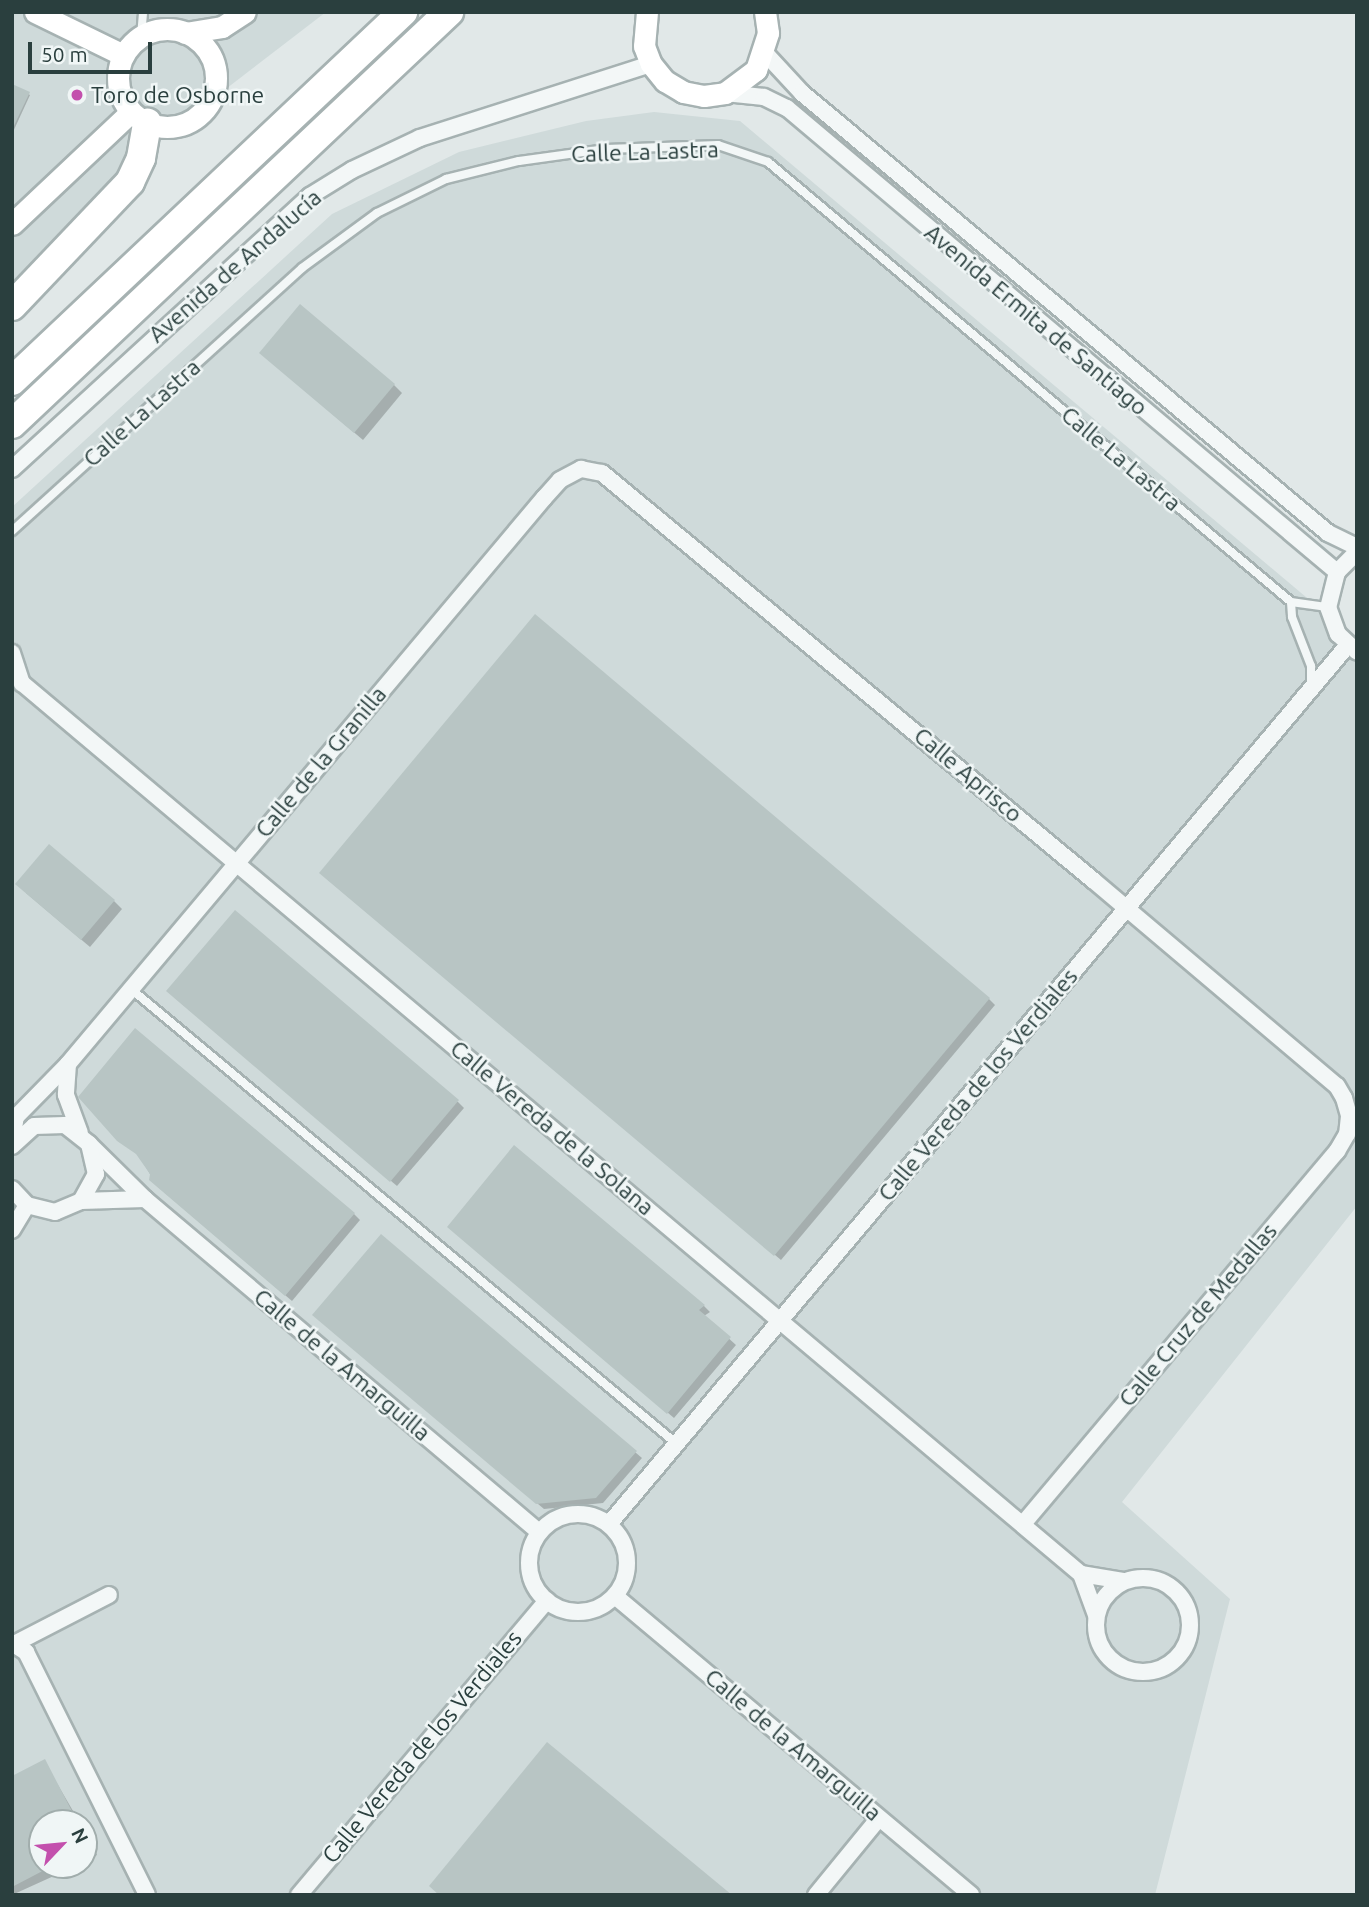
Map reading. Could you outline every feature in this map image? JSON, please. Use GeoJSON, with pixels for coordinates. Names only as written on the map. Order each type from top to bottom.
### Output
{"type":"FeatureCollection","features":[{"type":"Feature","properties":{"kind":"highway"},"geometry":{"type":"LineString","coordinates":[[12,381],[403,12]]}},
{"type":"Feature","properties":{"kind":"highway"},"geometry":{"type":"LineString","coordinates":[[12,424],[449,12]]}},
{"type":"Feature","properties":{"kind":"highway"},"geometry":{"type":"LineString","coordinates":[[12,306],[130,182],[141,158],[139,117]]}},
{"type":"Feature","properties":{"kind":"street"},"geometry":{"type":"LineString","coordinates":[[34,12],[123,55]]}},
{"type":"Feature","properties":{"kind":"street"},"geometry":{"type":"LineString","coordinates":[[186,33],[222,27],[245,12]]}},
{"type":"Feature","properties":{"kind":"street"},"geometry":{"type":"LineString","coordinates":[[647,12],[644,46],[651,64],[665,81],[683,92],[704,96],[725,93],[749,77],[765,53],[768,33],[765,12]]}},
{"type":"Feature","properties":{"kind":"street"},"geometry":{"type":"LineString","coordinates":[[171,29],[186,33],[197,40],[213,62],[215,88],[210,101],[192,120],[179,125],[139,117],[118,85],[123,55],[141,36],[171,29]]}},
{"type":"Feature","properties":{"kind":"street","name":"Avenida Ermita de Santiago"},"geometry":{"type":"LineString","coordinates":[[725,93],[764,97],[787,108],[1336,572],[1357,550],[1318,525],[802,93],[765,53]]}},
{"type":"Feature","properties":{"kind":"street","name":"Avenida de Andalucía"},"geometry":{"type":"LineString","coordinates":[[12,469],[310,196],[352,170],[421,138],[651,64]]}},
{"type":"Feature","properties":{"kind":"street"},"geometry":{"type":"LineString","coordinates":[[12,224],[139,117]]}},
{"type":"Feature","properties":{"kind":"street","name":"Calle de la Granilla"},"geometry":{"type":"LineString","coordinates":[[12,1143],[16,1117],[68,1064],[544,498],[560,480],[581,470]]}},
{"type":"Feature","properties":{"kind":"street","name":"Calle Aprisco"},"geometry":{"type":"LineString","coordinates":[[581,470],[602,472],[620,483],[1337,1086],[1344,1098]]}},
{"type":"Feature","properties":{"kind":"street"},"geometry":{"type":"LineString","coordinates":[[1336,572],[1328,607],[1338,634],[1352,648]]}},
{"type":"Feature","properties":{"kind":"street","name":"Calle Vereda de los Verdiales"},"geometry":{"type":"LineString","coordinates":[[609,1524],[1311,689],[1352,648]]}},
{"type":"Feature","properties":{"kind":"street","name":"Calle Vereda de la Solana"},"geometry":{"type":"LineString","coordinates":[[12,653],[17,682],[238,863],[1081,1574],[1097,1615]]}},
{"type":"Feature","properties":{"kind":"street"},"geometry":{"type":"LineString","coordinates":[[68,1064],[66,1095],[96,1174],[81,1201]]}},
{"type":"Feature","properties":{"kind":"street","name":"Calle Cruz de Medallas"},"geometry":{"type":"LineString","coordinates":[[1023,1524],[1337,1150],[1348,1125],[1344,1098]]}},
{"type":"Feature","properties":{"kind":"street"},"geometry":{"type":"LineString","coordinates":[[12,1143],[34,1126],[50,1122],[84,1138]]}},
{"type":"Feature","properties":{"kind":"street","name":"Calle de la Amarguilla"},"geometry":{"type":"LineString","coordinates":[[84,1138],[145,1199],[539,1532]]}},
{"type":"Feature","properties":{"kind":"street"},"geometry":{"type":"LineString","coordinates":[[12,1189],[27,1205],[55,1212],[81,1201],[145,1199]]}},
{"type":"Feature","properties":{"kind":"street"},"geometry":{"type":"LineString","coordinates":[[12,1230],[27,1205]]}},
{"type":"Feature","properties":{"kind":"street"},"geometry":{"type":"LineString","coordinates":[[572,1513],[592,1515],[609,1524],[621,1540],[627,1559],[625,1578],[615,1596],[600,1607],[582,1612],[563,1610],[547,1601],[534,1586],[529,1568],[530,1549],[539,1532],[554,1519],[572,1513]]}},
{"type":"Feature","properties":{"kind":"street"},"geometry":{"type":"LineString","coordinates":[[1081,1574],[1124,1581],[1155,1578],[1181,1595],[1191,1625],[1181,1655],[1154,1671],[1123,1668],[1101,1646],[1097,1615],[1102,1601],[1124,1581]]}},
{"type":"Feature","properties":{"kind":"street"},"geometry":{"type":"LineString","coordinates":[[12,1644],[109,1595]]}},
{"type":"Feature","properties":{"kind":"street","name":"Calle de la Amarguilla"},"geometry":{"type":"LineString","coordinates":[[615,1596],[971,1895]]}},
{"type":"Feature","properties":{"kind":"street","name":"Calle Vereda de los Verdiales"},"geometry":{"type":"LineString","coordinates":[[299,1895],[547,1601]]}},
{"type":"Feature","properties":{"kind":"street"},"geometry":{"type":"LineString","coordinates":[[12,1644],[26,1652],[147,1895]]}},
{"type":"Feature","properties":{"kind":"street"},"geometry":{"type":"LineString","coordinates":[[816,1895],[879,1818]]}},
{"type":"Feature","properties":{"kind":"lane"},"geometry":{"type":"LineString","coordinates":[[141,36],[143,12]]}},
{"type":"Feature","properties":{"kind":"lane","name":"Calle La Lastra"},"geometry":{"type":"LineString","coordinates":[[12,531],[302,268],[377,213],[446,179],[519,161],[606,149],[718,145],[768,162],[1291,602]]}},
{"type":"Feature","properties":{"kind":"lane"},"geometry":{"type":"LineString","coordinates":[[1311,689],[1311,666],[1292,618],[1291,602],[1328,607]]}},
{"type":"Feature","properties":{"kind":"lane"},"geometry":{"type":"LineString","coordinates":[[131,989],[677,1444]]}},
{"type":"Feature","properties":{"kind":"shaded area"},"geometry":{"type":"Polygon","coordinates":[[[12,12],[326,12],[179,125],[147,123],[141,158],[12,306],[12,12]]]}},
{"type":"Feature","properties":{"kind":"shaded area"},"geometry":{"type":"Polygon","coordinates":[[[654,112],[740,121],[1357,640],[1357,1206],[1122,1502],[1230,1599],[1155,1895],[12,1895],[12,507],[332,214],[459,152],[586,121],[654,112]]]}},
{"type":"Feature","properties":{"kind":"building"},"geometry":{"type":"Polygon","coordinates":[[[12,84],[30,92],[12,130],[12,84]]]}},
{"type":"Feature","properties":{"kind":"building"},"geometry":{"type":"Polygon","coordinates":[[[300,304],[395,384],[354,433],[259,353],[300,304]]]}},
{"type":"Feature","properties":{"kind":"building"},"geometry":{"type":"Polygon","coordinates":[[[535,614],[990,998],[774,1256],[319,873],[535,614]]]}},
{"type":"Feature","properties":{"kind":"building"},"geometry":{"type":"Polygon","coordinates":[[[49,844],[115,900],[81,940],[15,884],[49,844]]]}},
{"type":"Feature","properties":{"kind":"building"},"geometry":{"type":"Polygon","coordinates":[[[235,910],[459,1100],[390,1182],[166,991],[235,910]]]}},
{"type":"Feature","properties":{"kind":"building"},"geometry":{"type":"Polygon","coordinates":[[[135,1028],[355,1213],[285,1296],[149,1180],[150,1174],[136,1154],[117,1141],[78,1097],[135,1028]]]}},
{"type":"Feature","properties":{"kind":"building"},"geometry":{"type":"Polygon","coordinates":[[[514,1145],[705,1305],[699,1310],[731,1337],[667,1414],[447,1227],[514,1145]]]}},
{"type":"Feature","properties":{"kind":"building"},"geometry":{"type":"Polygon","coordinates":[[[381,1234],[637,1451],[596,1498],[536,1504],[312,1315],[381,1234]]]}},
{"type":"Feature","properties":{"kind":"building"},"geometry":{"type":"Polygon","coordinates":[[[547,1742],[732,1895],[439,1895],[429,1886],[547,1742]]]}},
{"type":"Feature","properties":{"kind":"building"},"geometry":{"type":"Polygon","coordinates":[[[45,1759],[71,1809],[28,1809],[28,1879],[12,1887],[12,1776],[45,1759]]]}},
{"type":"Feature","properties":{"kind":"place","name":"Toro de Osborne"},"geometry":{"type":"Point","coordinates":[77,95]}}]}
